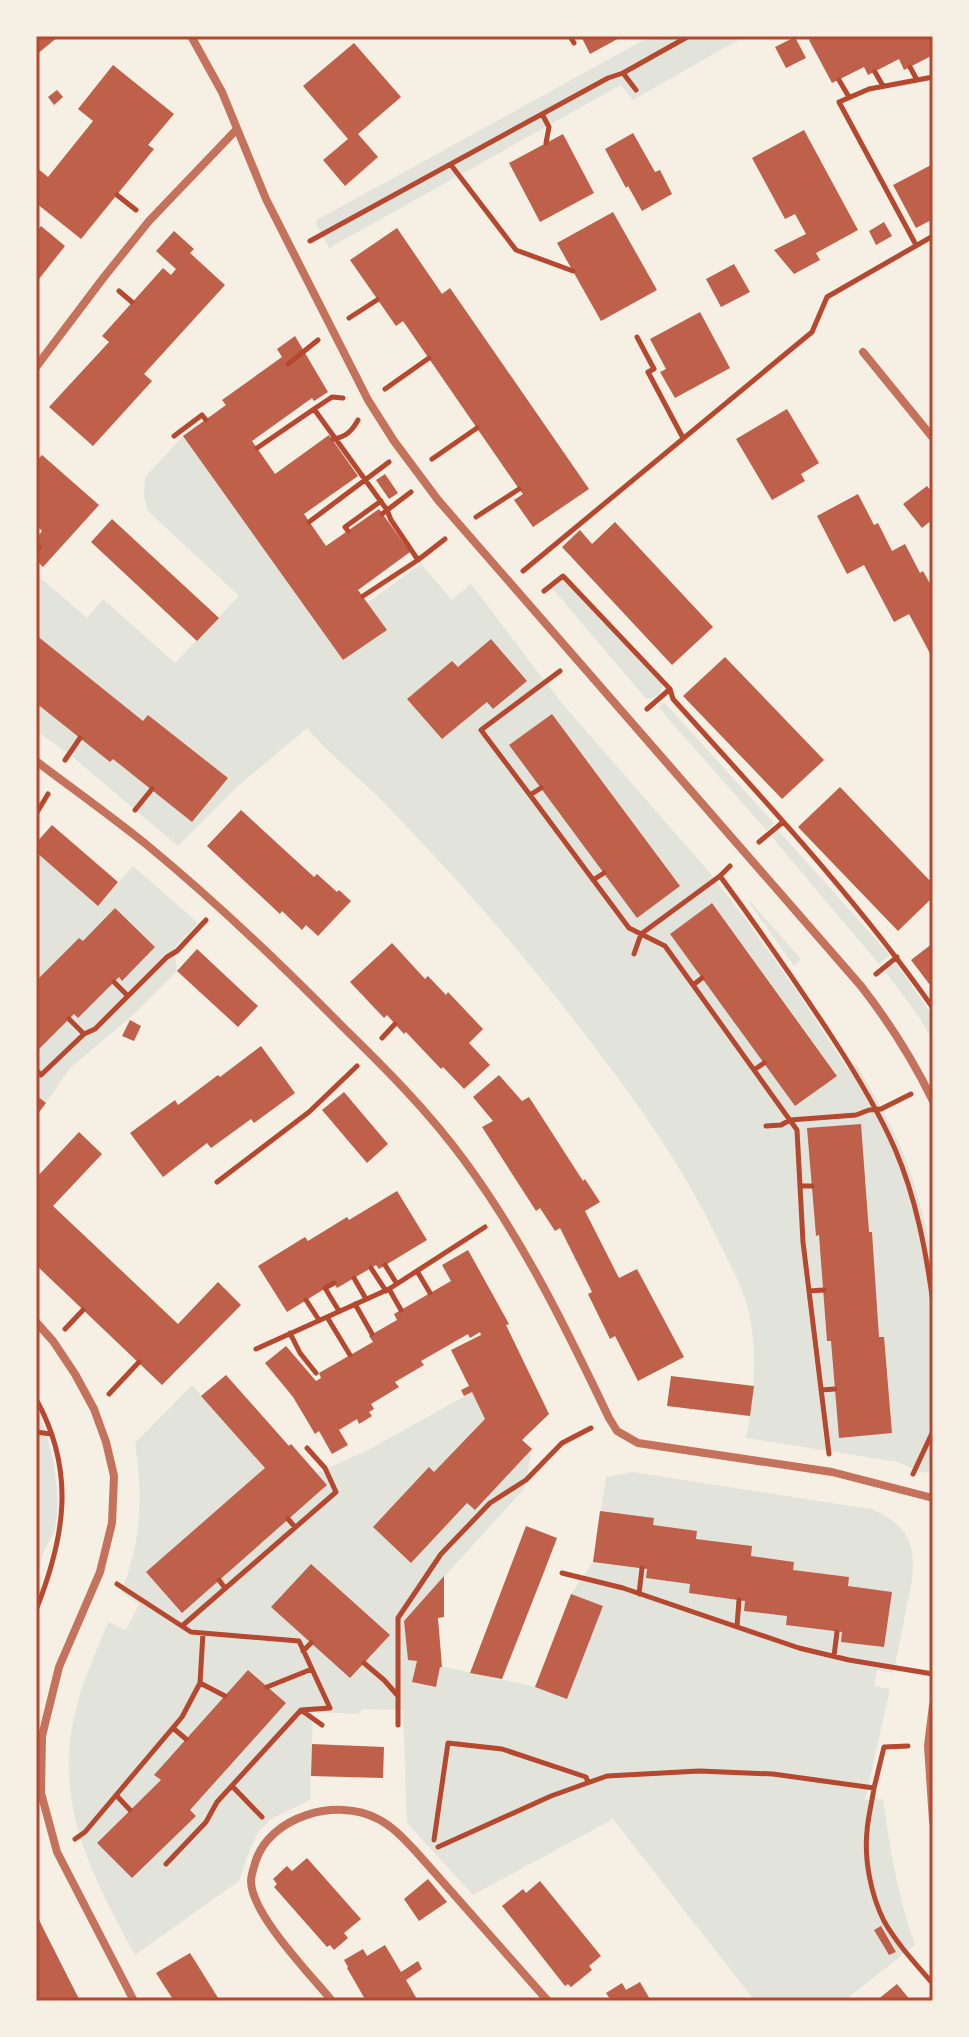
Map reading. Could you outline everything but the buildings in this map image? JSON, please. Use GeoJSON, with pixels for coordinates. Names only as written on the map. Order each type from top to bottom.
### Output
{"type":"FeatureCollection","features":[{"type":"Feature","properties":{"kind":"street"},"geometry":{"type":"LineString","coordinates":[[191,36],[222,92],[266,199],[368,400],[415,470],[861,986],[890,1025],[933,1101]]}},
{"type":"Feature","properties":{"kind":"street"},"geometry":{"type":"LineString","coordinates":[[36,367],[149,221],[237,129]]}},
{"type":"Feature","properties":{"kind":"street"},"geometry":{"type":"LineString","coordinates":[[863,352],[933,438]]}},
{"type":"Feature","properties":{"kind":"street"},"geometry":{"type":"LineString","coordinates":[[36,761],[146,844],[219,907],[369,1052],[443,1133],[502,1215],[553,1303],[617,1431],[638,1443],[832,1472],[933,1498]]}},
{"type":"Feature","properties":{"kind":"street"},"geometry":{"type":"LineString","coordinates":[[36,1322],[53,1341],[94,1409],[114,1476],[112,1523],[100,1572],[59,1667],[42,1736],[41,1793],[57,1852],[134,2001]]}},
{"type":"Feature","properties":{"kind":"street"},"geometry":{"type":"LineString","coordinates":[[933,1705],[928,1746],[933,1821]]}},
{"type":"Feature","properties":{"kind":"street"},"geometry":{"type":"LineString","coordinates":[[332,2001],[270,1926],[256,1901],[251,1880],[258,1854],[275,1832],[294,1820],[322,1811],[348,1809],[377,1818],[398,1833],[548,2001]]}},
{"type":"Feature","properties":{"kind":"path"},"geometry":{"type":"LineString","coordinates":[[570,36],[574,43]]}},
{"type":"Feature","properties":{"kind":"path"},"geometry":{"type":"LineString","coordinates":[[322,234],[689,36]]}},
{"type":"Feature","properties":{"kind":"path"},"geometry":{"type":"LineString","coordinates":[[910,67],[917,80]]}},
{"type":"Feature","properties":{"kind":"path"},"geometry":{"type":"LineString","coordinates":[[875,72],[883,86]]}},
{"type":"Feature","properties":{"kind":"path"},"geometry":{"type":"LineString","coordinates":[[623,73],[636,90]]}},
{"type":"Feature","properties":{"kind":"path"},"geometry":{"type":"LineString","coordinates":[[916,245],[839,102],[869,89],[933,77]]}},
{"type":"Feature","properties":{"kind":"path"},"geometry":{"type":"LineString","coordinates":[[839,80],[849,97]]}},
{"type":"Feature","properties":{"kind":"path"},"geometry":{"type":"LineString","coordinates":[[542,114],[549,127],[546,143]]}},
{"type":"Feature","properties":{"kind":"path"},"geometry":{"type":"LineString","coordinates":[[451,165],[516,250],[573,271]]}},
{"type":"Feature","properties":{"kind":"path"},"geometry":{"type":"LineString","coordinates":[[510,581],[812,332],[827,297],[933,236]]}},
{"type":"Feature","properties":{"kind":"path"},"geometry":{"type":"LineString","coordinates":[[359,313],[377,300]]}},
{"type":"Feature","properties":{"kind":"path"},"geometry":{"type":"LineString","coordinates":[[637,337],[654,369],[648,372],[683,438]]}},
{"type":"Feature","properties":{"kind":"path"},"geometry":{"type":"LineString","coordinates":[[368,400],[429,358]]}},
{"type":"Feature","properties":{"kind":"path"},"geometry":{"type":"LineString","coordinates":[[257,448],[332,397]]}},
{"type":"Feature","properties":{"kind":"path"},"geometry":{"type":"LineString","coordinates":[[302,404],[334,439],[381,501],[384,512],[418,560]]}},
{"type":"Feature","properties":{"kind":"path"},"geometry":{"type":"LineString","coordinates":[[174,436],[202,415],[206,420]]}},
{"type":"Feature","properties":{"kind":"path"},"geometry":{"type":"LineString","coordinates":[[415,470],[477,428]]}},
{"type":"Feature","properties":{"kind":"path"},"geometry":{"type":"LineString","coordinates":[[334,439],[342,438],[353,430]]}},
{"type":"Feature","properties":{"kind":"path"},"geometry":{"type":"LineString","coordinates":[[309,522],[381,469]]}},
{"type":"Feature","properties":{"kind":"path"},"geometry":{"type":"LineString","coordinates":[[503,500],[519,489]]}},
{"type":"Feature","properties":{"kind":"path"},"geometry":{"type":"LineString","coordinates":[[384,512],[401,499]]}},
{"type":"Feature","properties":{"kind":"path"},"geometry":{"type":"LineString","coordinates":[[348,531],[345,527],[381,501]]}},
{"type":"Feature","properties":{"kind":"path"},"geometry":{"type":"LineString","coordinates":[[36,544],[39,547],[36,550]]}},
{"type":"Feature","properties":{"kind":"path"},"geometry":{"type":"LineString","coordinates":[[363,596],[430,552]]}},
{"type":"Feature","properties":{"kind":"path"},"geometry":{"type":"LineString","coordinates":[[378,575],[383,583]]}},
{"type":"Feature","properties":{"kind":"path"},"geometry":{"type":"LineString","coordinates":[[563,576],[670,689],[673,699],[783,822],[897,957],[933,1008]]}},
{"type":"Feature","properties":{"kind":"path"},"geometry":{"type":"LineString","coordinates":[[546,682],[481,730],[629,928],[665,946],[797,1130],[803,1242],[829,1451]]}},
{"type":"Feature","properties":{"kind":"path"},"geometry":{"type":"LineString","coordinates":[[632,722],[670,689]]}},
{"type":"Feature","properties":{"kind":"path"},"geometry":{"type":"LineString","coordinates":[[530,795],[541,788]]}},
{"type":"Feature","properties":{"kind":"path"},"geometry":{"type":"LineString","coordinates":[[766,837],[783,822]]}},
{"type":"Feature","properties":{"kind":"path"},"geometry":{"type":"LineString","coordinates":[[593,880],[604,873]]}},
{"type":"Feature","properties":{"kind":"path"},"geometry":{"type":"LineString","coordinates":[[634,954],[641,934],[717,878],[788,969],[875,1109],[895,1149],[914,1207],[933,1303]]}},
{"type":"Feature","properties":{"kind":"path"},"geometry":{"type":"LineString","coordinates":[[36,1070],[41,1075],[84,1034],[95,1029],[189,938]]}},
{"type":"Feature","properties":{"kind":"path"},"geometry":{"type":"LineString","coordinates":[[881,970],[897,957]]}},
{"type":"Feature","properties":{"kind":"path"},"geometry":{"type":"LineString","coordinates":[[693,985],[702,978]]}},
{"type":"Feature","properties":{"kind":"path"},"geometry":{"type":"LineString","coordinates":[[114,982],[128,996]]}},
{"type":"Feature","properties":{"kind":"path"},"geometry":{"type":"LineString","coordinates":[[69,1019],[84,1034]]}},
{"type":"Feature","properties":{"kind":"path"},"geometry":{"type":"LineString","coordinates":[[217,1182],[309,1112],[352,1072],[395,1024]]}},
{"type":"Feature","properties":{"kind":"path"},"geometry":{"type":"LineString","coordinates":[[754,1070],[764,1063]]}},
{"type":"Feature","properties":{"kind":"path"},"geometry":{"type":"LineString","coordinates":[[766,1126],[781,1125],[790,1120],[856,1115],[881,1109],[926,1087]]}},
{"type":"Feature","properties":{"kind":"path"},"geometry":{"type":"LineString","coordinates":[[800,1186],[812,1186]]}},
{"type":"Feature","properties":{"kind":"path"},"geometry":{"type":"LineString","coordinates":[[256,1349],[387,1290],[502,1215]]}},
{"type":"Feature","properties":{"kind":"path"},"geometry":{"type":"LineString","coordinates":[[385,1265],[397,1284]]}},
{"type":"Feature","properties":{"kind":"path"},"geometry":{"type":"LineString","coordinates":[[371,1268],[401,1310]]}},
{"type":"Feature","properties":{"kind":"path"},"geometry":{"type":"LineString","coordinates":[[417,1271],[430,1293]]}},
{"type":"Feature","properties":{"kind":"path"},"geometry":{"type":"LineString","coordinates":[[354,1278],[366,1299]]}},
{"type":"Feature","properties":{"kind":"path"},"geometry":{"type":"LineString","coordinates":[[334,1283],[325,1288],[339,1311]]}},
{"type":"Feature","properties":{"kind":"path"},"geometry":{"type":"LineString","coordinates":[[809,1291],[824,1290]]}},
{"type":"Feature","properties":{"kind":"path"},"geometry":{"type":"LineString","coordinates":[[306,1300],[319,1320]]}},
{"type":"Feature","properties":{"kind":"path"},"geometry":{"type":"LineString","coordinates":[[355,1304],[372,1334]]}},
{"type":"Feature","properties":{"kind":"path"},"geometry":{"type":"LineString","coordinates":[[327,1317],[350,1355]]}},
{"type":"Feature","properties":{"kind":"path"},"geometry":{"type":"LineString","coordinates":[[290,1333],[300,1353],[316,1373]]}},
{"type":"Feature","properties":{"kind":"path"},"geometry":{"type":"LineString","coordinates":[[94,1409],[139,1362]]}},
{"type":"Feature","properties":{"kind":"path"},"geometry":{"type":"LineString","coordinates":[[821,1390],[835,1389]]}},
{"type":"Feature","properties":{"kind":"path"},"geometry":{"type":"LineString","coordinates":[[36,1399],[51,1434],[61,1474],[63,1502],[59,1541],[36,1610]]}},
{"type":"Feature","properties":{"kind":"path"},"geometry":{"type":"LineString","coordinates":[[398,1725],[398,1618],[441,1554],[490,1503],[526,1480],[562,1443],[609,1418]]}},
{"type":"Feature","properties":{"kind":"path"},"geometry":{"type":"LineString","coordinates":[[905,1491],[933,1431]]}},
{"type":"Feature","properties":{"kind":"path"},"geometry":{"type":"LineString","coordinates":[[36,1432],[51,1434]]}},
{"type":"Feature","properties":{"kind":"path"},"geometry":{"type":"LineString","coordinates":[[182,1626],[336,1492],[325,1468],[307,1448]]}},
{"type":"Feature","properties":{"kind":"path"},"geometry":{"type":"LineString","coordinates":[[288,1519],[295,1527]]}},
{"type":"Feature","properties":{"kind":"path"},"geometry":{"type":"LineString","coordinates":[[639,1594],[642,1568]]}},
{"type":"Feature","properties":{"kind":"path"},"geometry":{"type":"LineString","coordinates":[[100,1572],[191,1632],[299,1641],[330,1708],[301,1710],[217,1802],[206,1822],[166,1864]]}},
{"type":"Feature","properties":{"kind":"path"},"geometry":{"type":"LineString","coordinates":[[562,1573],[639,1594],[799,1648],[933,1674]]}},
{"type":"Feature","properties":{"kind":"path"},"geometry":{"type":"LineString","coordinates":[[219,1580],[225,1588]]}},
{"type":"Feature","properties":{"kind":"path"},"geometry":{"type":"LineString","coordinates":[[737,1626],[739,1600]]}},
{"type":"Feature","properties":{"kind":"path"},"geometry":{"type":"LineString","coordinates":[[834,1656],[837,1632]]}},
{"type":"Feature","properties":{"kind":"path"},"geometry":{"type":"LineString","coordinates":[[57,1852],[85,1832],[182,1717],[200,1683],[203,1633]]}},
{"type":"Feature","properties":{"kind":"path"},"geometry":{"type":"LineString","coordinates":[[303,1651],[311,1643]]}},
{"type":"Feature","properties":{"kind":"path"},"geometry":{"type":"LineString","coordinates":[[364,1663],[398,1696]]}},
{"type":"Feature","properties":{"kind":"path"},"geometry":{"type":"LineString","coordinates":[[267,1687],[312,1669]]}},
{"type":"Feature","properties":{"kind":"path"},"geometry":{"type":"LineString","coordinates":[[200,1683],[225,1696]]}},
{"type":"Feature","properties":{"kind":"path"},"geometry":{"type":"LineString","coordinates":[[301,1710],[322,1725]]}},
{"type":"Feature","properties":{"kind":"path"},"geometry":{"type":"LineString","coordinates":[[173,1728],[186,1739]]}},
{"type":"Feature","properties":{"kind":"path"},"geometry":{"type":"LineString","coordinates":[[588,1782],[586,1777],[502,1749],[448,1743],[433,1849],[551,1796],[607,1776],[699,1771],[773,1774],[874,1788]]}},
{"type":"Feature","properties":{"kind":"path"},"geometry":{"type":"LineString","coordinates":[[928,1746],[884,1747],[867,1831],[867,1863],[884,1921],[933,1984]]}},
{"type":"Feature","properties":{"kind":"path"},"geometry":{"type":"LineString","coordinates":[[232,1786],[264,1820]]}},
{"type":"Feature","properties":{"kind":"path"},"geometry":{"type":"LineString","coordinates":[[116,1795],[130,1810]]}},
{"type":"Feature","properties":{"kind":"shaded area"},"geometry":{"type":"Polygon","coordinates":[[[651,36],[745,36],[633,100],[621,85],[329,248],[315,221],[651,36]]]}},
{"type":"Feature","properties":{"kind":"shaded area"},"geometry":{"type":"Polygon","coordinates":[[[183,436],[343,660],[386,630],[367,603],[421,564],[452,600],[471,584],[560,701],[709,872],[798,993],[847,1068],[856,1064],[886,1117],[908,1165],[933,1259],[933,1470],[923,1473],[898,1462],[746,1438],[754,1375],[749,1312],[731,1266],[674,1160],[605,1061],[516,948],[415,835],[307,728],[237,787],[178,846],[68,753],[36,731],[36,574],[87,618],[103,599],[175,663],[239,596],[148,511],[144,497],[145,477],[183,436]],[[712,903],[670,934],[796,1106],[837,1075],[712,903]]]}},
{"type":"Feature","properties":{"kind":"shaded area"},"geometry":{"type":"Polygon","coordinates":[[[564,579],[662,683],[657,696],[647,699],[642,694],[553,589],[564,579]]]}},
{"type":"Feature","properties":{"kind":"shaded area"},"geometry":{"type":"Polygon","coordinates":[[[664,702],[774,823],[767,831],[658,707],[664,702]]]}},
{"type":"Feature","properties":{"kind":"shaded area"},"geometry":{"type":"Polygon","coordinates":[[[777,829],[890,955],[879,964],[770,835],[777,829]]]}},
{"type":"Feature","properties":{"kind":"shaded area"},"geometry":{"type":"Polygon","coordinates":[[[36,852],[98,905],[133,866],[198,923],[174,949],[177,971],[132,1016],[70,1068],[46,1103],[36,1095],[36,852]]]}},
{"type":"Feature","properties":{"kind":"shaded area"},"geometry":{"type":"Polygon","coordinates":[[[749,903],[801,959],[794,966],[749,903]]]}},
{"type":"Feature","properties":{"kind":"shaded area"},"geometry":{"type":"Polygon","coordinates":[[[893,964],[897,965],[933,1016],[933,1041],[885,971],[893,964]]]}},
{"type":"Feature","properties":{"kind":"shaded area"},"geometry":{"type":"Polygon","coordinates":[[[192,1385],[264,1467],[291,1444],[317,1473],[368,1450],[472,1392],[485,1418],[492,1411],[532,1449],[524,1489],[404,1621],[408,1659],[535,1687],[567,1698],[603,1606],[571,1594],[593,1562],[606,1477],[632,1472],[871,1509],[900,1527],[912,1550],[912,1578],[893,1673],[877,1670],[874,1686],[890,1689],[865,1800],[883,1799],[895,1873],[915,1945],[844,2001],[755,2001],[613,1819],[473,1895],[407,1823],[403,1710],[363,1709],[358,1714],[313,1712],[310,1800],[271,1819],[258,1832],[239,1881],[135,1955],[104,1896],[80,1837],[69,1776],[70,1743],[79,1698],[108,1622],[126,1630],[139,1604],[121,1592],[133,1554],[139,1518],[135,1443],[192,1385]]]}},
{"type":"Feature","properties":{"kind":"shaded area"},"geometry":{"type":"Polygon","coordinates":[[[36,1411],[52,1453],[57,1487],[57,1519],[36,1579],[36,1411]]]}}]}
